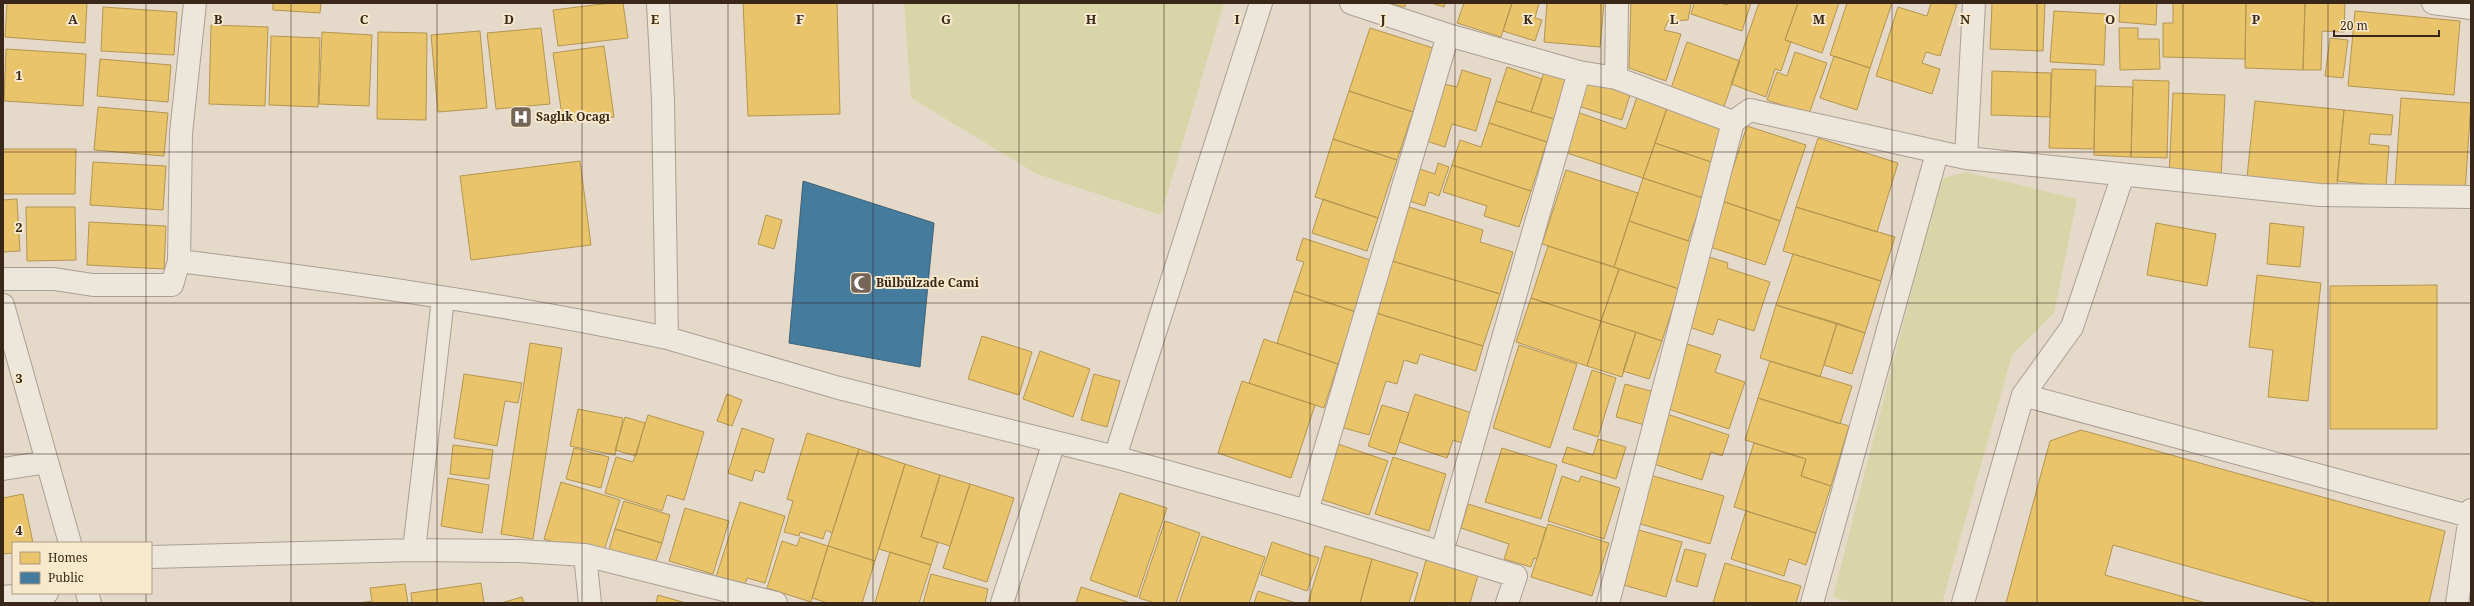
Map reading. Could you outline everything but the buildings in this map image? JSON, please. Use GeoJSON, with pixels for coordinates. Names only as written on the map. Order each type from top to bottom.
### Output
{"type":"FeatureCollection","features":[{"type":"Feature","properties":{"kind":"street"},"geometry":{"type":"LineString","coordinates":[[3,279],[54,280],[92,285],[172,285],[179,261],[182,133],[195,3]]}},
{"type":"Feature","properties":{"kind":"street"},"geometry":{"type":"LineString","coordinates":[[658,3],[664,100],[667,338]]}},
{"type":"Feature","properties":{"kind":"street"},"geometry":{"type":"LineString","coordinates":[[1115,457],[1261,3]]}},
{"type":"Feature","properties":{"kind":"street"},"geometry":{"type":"LineString","coordinates":[[1351,3],[1448,36],[1578,72],[1616,78],[1733,122]]}},
{"type":"Feature","properties":{"kind":"street"},"geometry":{"type":"LineString","coordinates":[[1616,78],[1617,3]]}},
{"type":"Feature","properties":{"kind":"street"},"geometry":{"type":"LineString","coordinates":[[1966,158],[1974,3]]}},
{"type":"Feature","properties":{"kind":"street"},"geometry":{"type":"LineString","coordinates":[[2433,3],[2471,8]]}},
{"type":"Feature","properties":{"kind":"street"},"geometry":{"type":"LineString","coordinates":[[1307,511],[1448,36]]}},
{"type":"Feature","properties":{"kind":"street"},"geometry":{"type":"LineString","coordinates":[[1442,552],[1578,72]]}},
{"type":"Feature","properties":{"kind":"street"},"geometry":{"type":"LineString","coordinates":[[1608,603],[1733,122],[1750,110],[1937,153],[1966,158],[2320,195],[2471,197]]}},
{"type":"Feature","properties":{"kind":"street"},"geometry":{"type":"LineString","coordinates":[[1812,603],[1937,153]]}},
{"type":"Feature","properties":{"kind":"street"},"geometry":{"type":"LineString","coordinates":[[1963,603],[2023,395],[2072,328],[2123,175]]}},
{"type":"Feature","properties":{"kind":"street"},"geometry":{"type":"LineString","coordinates":[[179,261],[336,280],[443,299],[573,318],[667,338],[839,388],[1115,457],[1307,511],[1442,552],[1516,576],[1507,603]]}},
{"type":"Feature","properties":{"kind":"street"},"geometry":{"type":"LineString","coordinates":[[414,550],[443,299]]}},
{"type":"Feature","properties":{"kind":"street"},"geometry":{"type":"LineString","coordinates":[[3,305],[70,542]]}},
{"type":"Feature","properties":{"kind":"street"},"geometry":{"type":"LineString","coordinates":[[2023,395],[2470,513],[2463,595]]}},
{"type":"Feature","properties":{"kind":"street"},"geometry":{"type":"LineString","coordinates":[[1002,603],[1054,442]]}},
{"type":"Feature","properties":{"kind":"street"},"geometry":{"type":"LineString","coordinates":[[3,469],[48,462]]}},
{"type":"Feature","properties":{"kind":"street"},"geometry":{"type":"LineString","coordinates":[[152,557],[414,550],[519,551],[585,554],[776,603]]}},
{"type":"Feature","properties":{"kind":"street"},"geometry":{"type":"LineString","coordinates":[[585,554],[590,603]]}},
{"type":"Feature","properties":{"kind":"street"},"geometry":{"type":"LineString","coordinates":[[3,597],[36,594]]}},
{"type":"Feature","properties":{"kind":"shaded area"},"geometry":{"type":"Polygon","coordinates":[[[904,3],[1224,3],[1161,215],[1037,174],[911,98],[904,3]]]}},
{"type":"Feature","properties":{"kind":"shaded area"},"geometry":{"type":"Polygon","coordinates":[[[1966,172],[2077,199],[2054,313],[2012,355],[1942,603],[1854,603],[1833,597],[1940,179],[1966,172]]]}},
{"type":"Feature","properties":{"kind":"place","name":"Saglık Ocagı"},"geometry":{"type":"Point","coordinates":[521,117]}},
{"type":"Feature","properties":{"kind":"place","name":"Bülbülzade Cami"},"geometry":{"type":"Point","coordinates":[861,283]}}]}
